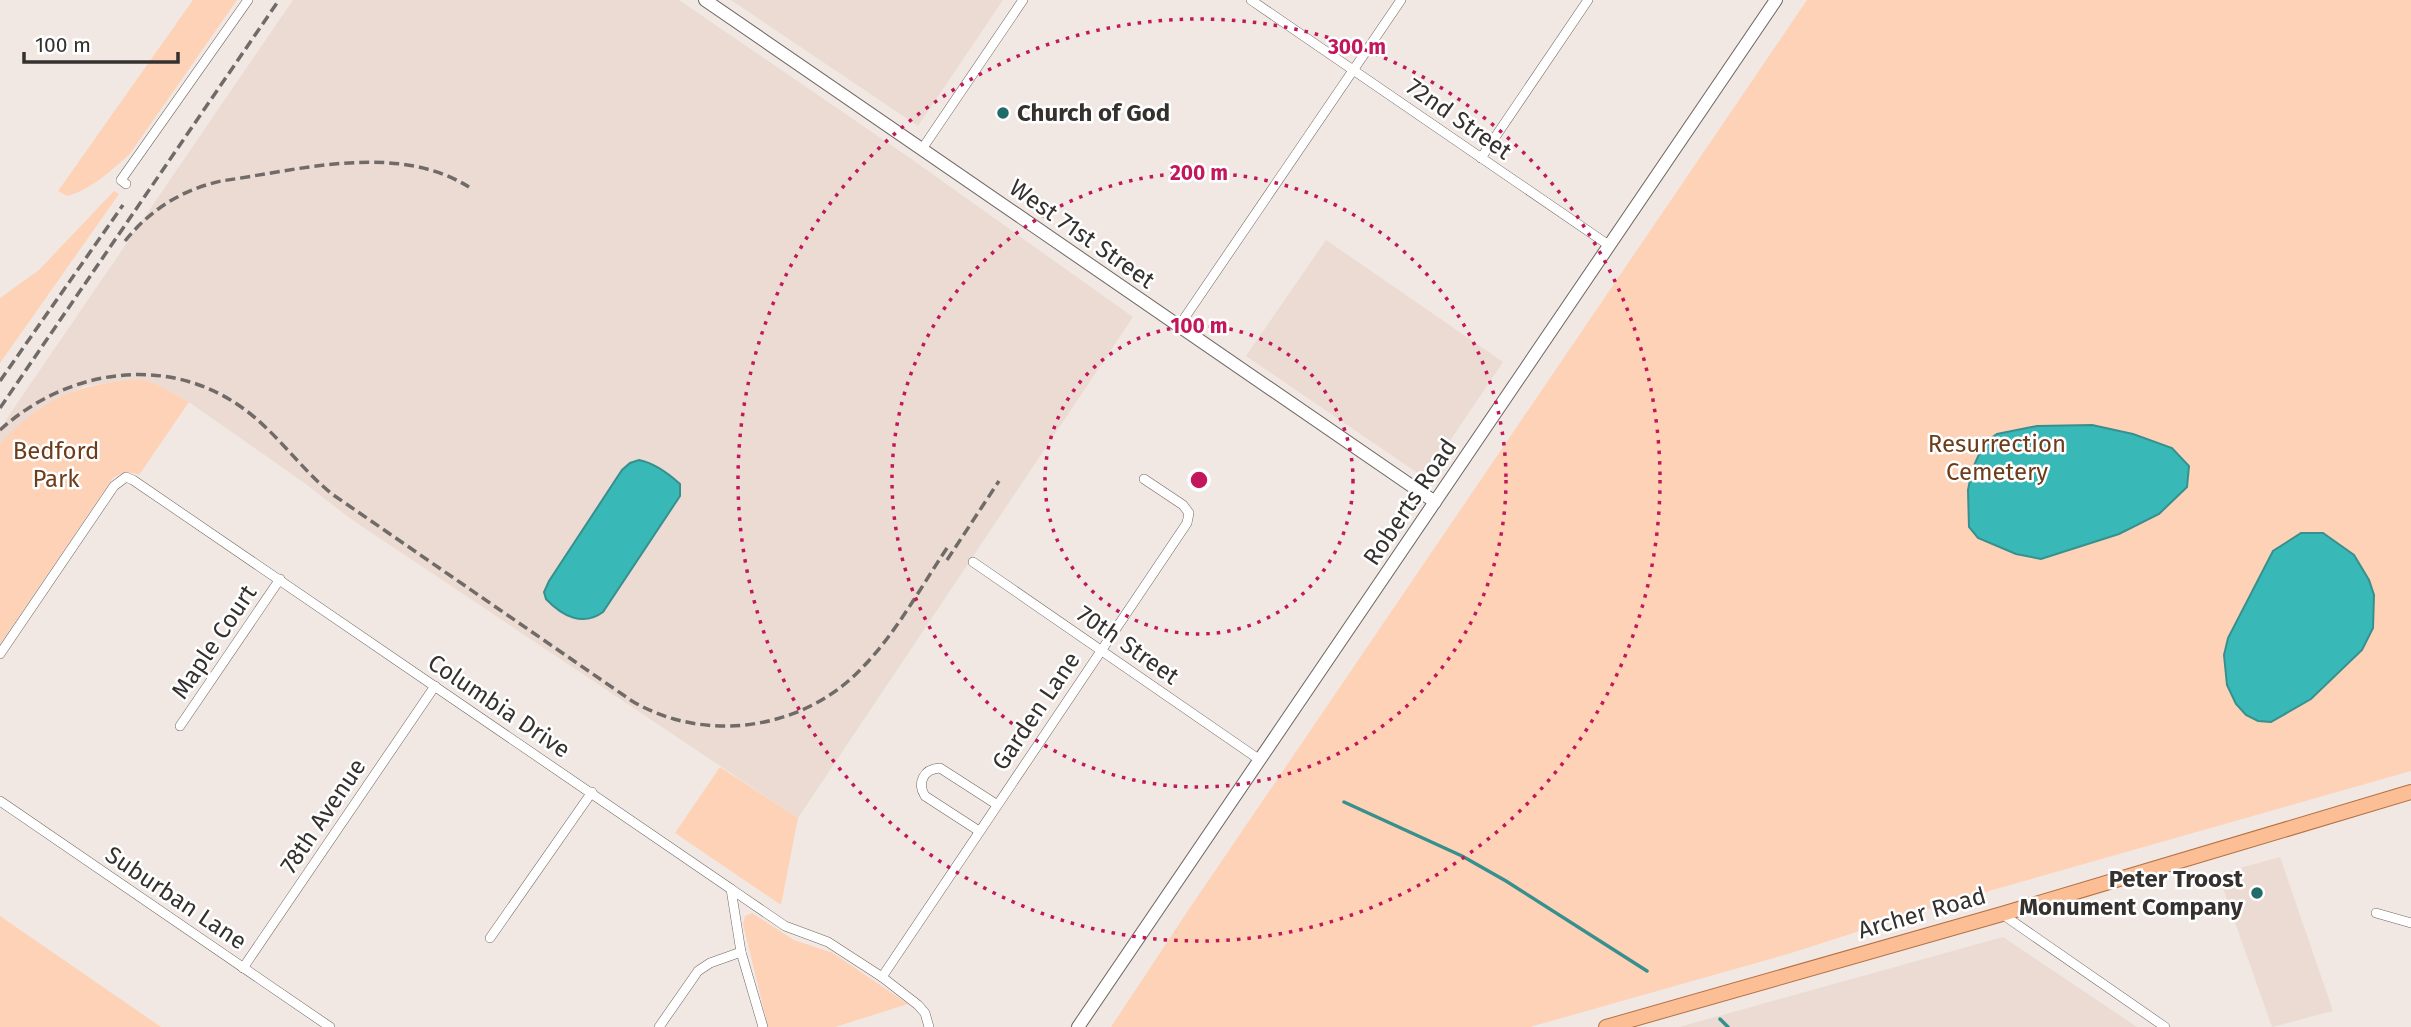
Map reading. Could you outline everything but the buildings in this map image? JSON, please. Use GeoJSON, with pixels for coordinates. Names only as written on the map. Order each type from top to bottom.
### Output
{"type":"FeatureCollection","features":[{"type":"Feature","properties":{"kind":"main road","name":"Archer Road"},"geometry":{"type":"LineString","coordinates":[[1606,1027],[2002,914],[2411,792]]}},
{"type":"Feature","properties":{"kind":"street"},"geometry":{"type":"LineString","coordinates":[[125,184],[121,180],[248,0]]}},
{"type":"Feature","properties":{"kind":"street","name":"West 71st Street"},"geometry":{"type":"LineString","coordinates":[[705,0],[1435,502]]}},
{"type":"Feature","properties":{"kind":"street"},"geometry":{"type":"LineString","coordinates":[[922,149],[1023,0]]}},
{"type":"Feature","properties":{"kind":"street","name":"72nd Street"},"geometry":{"type":"LineString","coordinates":[[1251,0],[1610,246]]}},
{"type":"Feature","properties":{"kind":"street"},"geometry":{"type":"LineString","coordinates":[[1179,326],[1401,0]]}},
{"type":"Feature","properties":{"kind":"street"},"geometry":{"type":"LineString","coordinates":[[1481,158],[1588,0]]}},
{"type":"Feature","properties":{"kind":"street","name":"Roberts Road"},"geometry":{"type":"LineString","coordinates":[[1078,1027],[1776,0]]}},
{"type":"Feature","properties":{"kind":"street","name":"Columbia Drive"},"geometry":{"type":"LineString","coordinates":[[0,654],[114,486],[126,477],[142,485],[731,889]]}},
{"type":"Feature","properties":{"kind":"street","name":"Garden Lane"},"geometry":{"type":"LineString","coordinates":[[882,977],[996,804],[1188,523],[1189,513],[1182,505],[1143,479]]}},
{"type":"Feature","properties":{"kind":"street","name":"70th Street"},"geometry":{"type":"LineString","coordinates":[[973,562],[1260,760]]}},
{"type":"Feature","properties":{"kind":"street","name":"Maple Court"},"geometry":{"type":"LineString","coordinates":[[180,726],[280,579]]}},
{"type":"Feature","properties":{"kind":"street","name":"78th Avenue"},"geometry":{"type":"LineString","coordinates":[[243,968],[435,686]]}},
{"type":"Feature","properties":{"kind":"street"},"geometry":{"type":"LineString","coordinates":[[979,831],[925,796],[920,789],[926,773],[940,768],[996,804]]}},
{"type":"Feature","properties":{"kind":"street"},"geometry":{"type":"LineString","coordinates":[[490,938],[592,792]]}},
{"type":"Feature","properties":{"kind":"street","name":"Suburban Lane"},"geometry":{"type":"LineString","coordinates":[[0,801],[330,1027]]}},
{"type":"Feature","properties":{"kind":"street"},"geometry":{"type":"LineString","coordinates":[[731,889],[741,952],[763,1027]]}},
{"type":"Feature","properties":{"kind":"street"},"geometry":{"type":"LineString","coordinates":[[731,889],[785,926],[828,942],[882,977],[918,1005],[925,1013],[929,1027]]}},
{"type":"Feature","properties":{"kind":"street"},"geometry":{"type":"LineString","coordinates":[[2376,913],[2411,923]]}},
{"type":"Feature","properties":{"kind":"street"},"geometry":{"type":"LineString","coordinates":[[2002,914],[2165,1027]]}},
{"type":"Feature","properties":{"kind":"street"},"geometry":{"type":"LineString","coordinates":[[659,1027],[698,971],[710,963],[741,952]]}},
{"type":"Feature","properties":{"kind":"shaded area"},"geometry":{"type":"Polygon","coordinates":[[[293,0],[679,0],[907,156],[1133,317],[798,818],[351,519],[189,402],[154,383],[139,379],[85,386],[40,408],[0,444],[0,430],[14,408],[293,0]]]}},
{"type":"Feature","properties":{"kind":"shaded area"},"geometry":{"type":"Polygon","coordinates":[[[731,0],[1003,0],[918,126],[731,0]]]}},
{"type":"Feature","properties":{"kind":"shaded area"},"geometry":{"type":"Polygon","coordinates":[[[1326,240],[1503,362],[1427,475],[1419,474],[1246,356],[1326,240]]]}},
{"type":"Feature","properties":{"kind":"shaded area"},"geometry":{"type":"Polygon","coordinates":[[[2280,857],[2333,1011],[2272,1027],[2218,874],[2280,857]]]}},
{"type":"Feature","properties":{"kind":"shaded area"},"geometry":{"type":"Polygon","coordinates":[[[2003,937],[2137,1027],[1680,1027],[1697,1022],[2003,937]]]}},
{"type":"Feature","properties":{"kind":"green space"},"geometry":{"type":"Polygon","coordinates":[[[193,0],[237,0],[129,155],[84,189],[67,196],[58,191],[193,0]]]}},
{"type":"Feature","properties":{"kind":"green space","name":"Resurrection Cemetery"},"geometry":{"type":"Polygon","coordinates":[[[1807,0],[2411,0],[2411,771],[1947,903],[1788,954],[1530,1027],[1111,1027],[1187,912],[1807,0]]]}},
{"type":"Feature","properties":{"kind":"green space"},"geometry":{"type":"Polygon","coordinates":[[[114,191],[119,194],[0,363],[0,298],[39,270],[114,191]]]}},
{"type":"Feature","properties":{"kind":"green space","name":"Bedford Park"},"geometry":{"type":"Polygon","coordinates":[[[139,379],[154,383],[189,402],[139,475],[126,473],[113,478],[0,644],[0,444],[31,415],[62,396],[97,385],[139,379]]]}},
{"type":"Feature","properties":{"kind":"green space"},"geometry":{"type":"Polygon","coordinates":[[[720,767],[798,818],[781,905],[675,833],[720,767]]]}},
{"type":"Feature","properties":{"kind":"green space"},"geometry":{"type":"Polygon","coordinates":[[[752,913],[794,940],[833,953],[908,1004],[835,1027],[768,1027],[743,924],[745,916],[752,913]]]}},
{"type":"Feature","properties":{"kind":"green space"},"geometry":{"type":"Polygon","coordinates":[[[0,916],[161,1027],[0,1027],[0,916]]]}},
{"type":"Feature","properties":{"kind":"water"},"geometry":{"type":"Polygon","coordinates":[[[2092,425],[2133,434],[2172,448],[2189,466],[2187,487],[2159,514],[2119,534],[2041,559],[2016,554],[1978,538],[1969,527],[1968,490],[1972,470],[1984,443],[1997,434],[2037,426],[2092,425]]]}},
{"type":"Feature","properties":{"kind":"water"},"geometry":{"type":"Polygon","coordinates":[[[639,460],[671,476],[680,484],[680,496],[603,612],[588,619],[566,615],[546,599],[544,592],[549,581],[622,470],[639,460]]]}},
{"type":"Feature","properties":{"kind":"water"},"geometry":{"type":"Polygon","coordinates":[[[2301,533],[2323,533],[2354,555],[2369,580],[2374,595],[2373,628],[2362,650],[2311,699],[2271,722],[2258,721],[2246,715],[2236,704],[2227,685],[2224,655],[2228,638],[2273,551],[2301,533]]]}},
{"type":"Feature","properties":{"kind":"waterway"},"geometry":{"type":"LineString","coordinates":[[1344,802],[1462,856],[1647,971]]}},
{"type":"Feature","properties":{"kind":"waterway"},"geometry":{"type":"LineString","coordinates":[[1720,1019],[1728,1027]]}},
{"type":"Feature","properties":{"kind":"railway"},"geometry":{"type":"LineString","coordinates":[[0,408],[279,0]]}},
{"type":"Feature","properties":{"kind":"railway"},"geometry":{"type":"LineString","coordinates":[[125,241],[156,211],[193,190],[221,181],[283,171],[380,162],[441,173],[469,187]]}},
{"type":"Feature","properties":{"kind":"railway"},"geometry":{"type":"LineString","coordinates":[[0,381],[123,205]]}},
{"type":"Feature","properties":{"kind":"railway"},"geometry":{"type":"LineString","coordinates":[[0,430],[27,409],[56,393],[87,382],[119,376],[151,375],[183,380],[214,391],[256,418],[332,494],[632,701],[660,714],[719,726],[779,718],[807,708],[833,693],[857,673],[883,644],[947,548]]}},
{"type":"Feature","properties":{"kind":"railway"},"geometry":{"type":"LineString","coordinates":[[947,560],[999,481]]}},
{"type":"Feature","properties":{"kind":"place","name":"Church of God"},"geometry":{"type":"Point","coordinates":[1003,113]}},
{"type":"Feature","properties":{"kind":"place","name":"Peter Troost Monument Company"},"geometry":{"type":"Point","coordinates":[2257,893]}}]}
